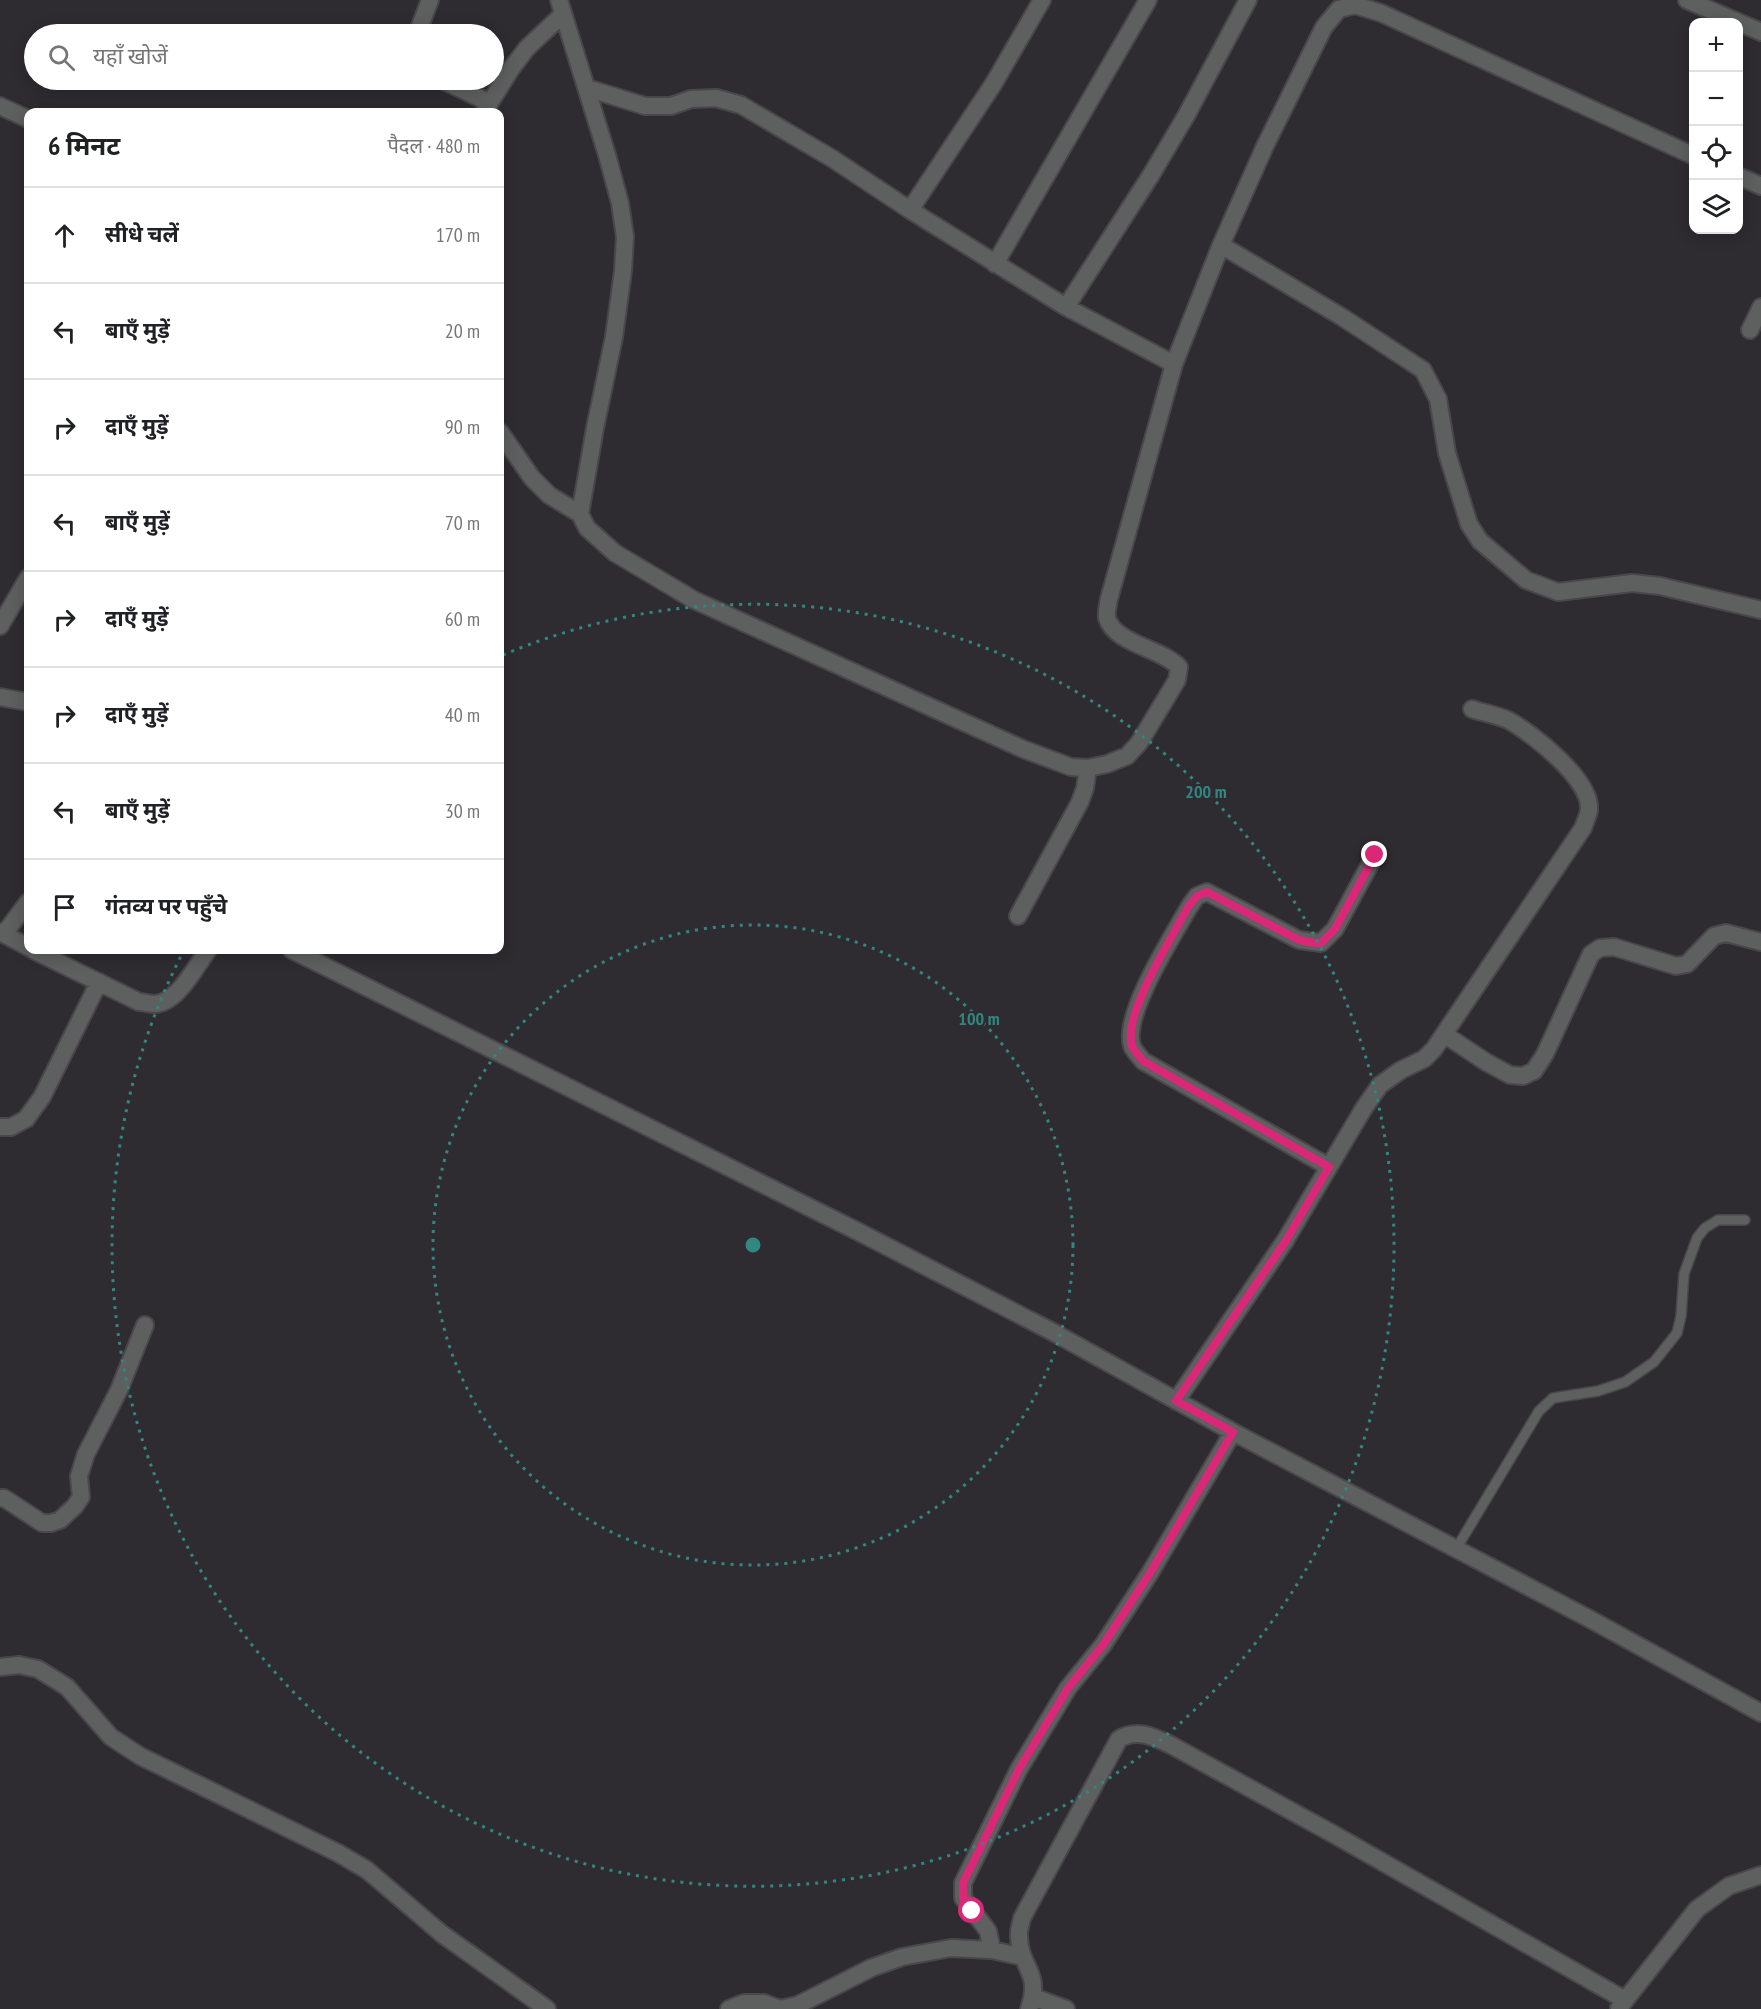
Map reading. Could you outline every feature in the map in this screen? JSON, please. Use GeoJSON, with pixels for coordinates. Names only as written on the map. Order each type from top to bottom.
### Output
{"type":"FeatureCollection","features":[{"type":"Feature","properties":{"kind":"street"},"geometry":{"type":"LineString","coordinates":[[421,24],[430,0]]}},
{"type":"Feature","properties":{"kind":"street"},"geometry":{"type":"LineString","coordinates":[[910,210],[994,83],[1042,0]]}},
{"type":"Feature","properties":{"kind":"street"},"geometry":{"type":"LineString","coordinates":[[995,264],[1148,0]]}},
{"type":"Feature","properties":{"kind":"street"},"geometry":{"type":"LineString","coordinates":[[1066,308],[1186,116],[1248,0]]}},
{"type":"Feature","properties":{"kind":"street"},"geometry":{"type":"LineString","coordinates":[[1687,0],[1761,32]]}},
{"type":"Feature","properties":{"kind":"street"},"geometry":{"type":"LineString","coordinates":[[504,438],[532,478],[549,495],[580,514],[587,528],[615,553],[694,600],[1023,748],[1071,767],[1088,768],[1107,764],[1127,756],[1139,743],[1177,680],[1179,667],[1171,659],[1114,630],[1107,616],[1109,599],[1173,364],[1221,245],[1265,147],[1324,27],[1339,9],[1355,5],[1381,13],[1689,154]]}},
{"type":"Feature","properties":{"kind":"street"},"geometry":{"type":"LineString","coordinates":[[561,7],[620,203],[625,237],[614,336],[580,514]]}},
{"type":"Feature","properties":{"kind":"street"},"geometry":{"type":"LineString","coordinates":[[504,80],[561,7]]}},
{"type":"Feature","properties":{"kind":"street"},"geometry":{"type":"LineString","coordinates":[[587,88],[645,106],[671,106],[691,99],[716,98],[741,105],[833,159],[1066,308],[1173,364]]}},
{"type":"Feature","properties":{"kind":"street"},"geometry":{"type":"LineString","coordinates":[[458,90],[487,108],[498,90]]}},
{"type":"Feature","properties":{"kind":"street"},"geometry":{"type":"LineString","coordinates":[[0,106],[24,116]]}},
{"type":"Feature","properties":{"kind":"street"},"geometry":{"type":"LineString","coordinates":[[1743,178],[1761,186]]}},
{"type":"Feature","properties":{"kind":"street"},"geometry":{"type":"LineString","coordinates":[[1221,245],[1342,317],[1423,370],[1438,399],[1447,453],[1469,524],[1480,541],[1526,580],[1558,592],[1632,583],[1659,586],[1761,610]]}},
{"type":"Feature","properties":{"kind":"street"},"geometry":{"type":"LineString","coordinates":[[1750,330],[1761,307]]}},
{"type":"Feature","properties":{"kind":"street"},"geometry":{"type":"LineString","coordinates":[[0,626],[24,585]]}},
{"type":"Feature","properties":{"kind":"street"},"geometry":{"type":"LineString","coordinates":[[0,698],[24,701]]}},
{"type":"Feature","properties":{"kind":"street"},"geometry":{"type":"LineString","coordinates":[[1176,1401],[1285,1242],[1380,1085],[1401,1070],[1424,1059],[1444,1034],[1583,828],[1589,809],[1582,786],[1537,738],[1506,719],[1473,709]]}},
{"type":"Feature","properties":{"kind":"street"},"geometry":{"type":"LineString","coordinates":[[1018,916],[1080,802],[1085,789],[1088,768]]}},
{"type":"Feature","properties":{"kind":"street"},"geometry":{"type":"LineString","coordinates":[[1329,1167],[1143,1061],[1132,1047],[1131,1030],[1138,1002],[1188,907],[1197,896],[1207,892],[1299,940],[1321,943],[1335,929],[1375,855]]}},
{"type":"Feature","properties":{"kind":"street"},"geometry":{"type":"LineString","coordinates":[[24,907],[2,933],[24,945]]}},
{"type":"Feature","properties":{"kind":"street"},"geometry":{"type":"LineString","coordinates":[[1444,1034],[1502,1071],[1510,1075],[1523,1076],[1534,1071],[1545,1054],[1592,954],[1600,948],[1614,947],[1676,966],[1687,964],[1714,936],[1726,933],[1761,942]]}},
{"type":"Feature","properties":{"kind":"street"},"geometry":{"type":"LineString","coordinates":[[41,954],[139,1002],[155,1004],[167,1000],[180,989],[205,954]]}},
{"type":"Feature","properties":{"kind":"street"},"geometry":{"type":"LineString","coordinates":[[300,954],[857,1231],[1051,1331],[1233,1432],[1759,1708]]}},
{"type":"Feature","properties":{"kind":"street"},"geometry":{"type":"LineString","coordinates":[[0,1127],[11,1127],[26,1119],[42,1097],[99,982]]}},
{"type":"Feature","properties":{"kind":"street"},"geometry":{"type":"LineString","coordinates":[[0,1498],[4,1498],[42,1523],[60,1520],[75,1506],[81,1497],[78,1476],[86,1454],[119,1390],[145,1325]]}},
{"type":"Feature","properties":{"kind":"street"},"geometry":{"type":"LineString","coordinates":[[992,1950],[988,1931],[963,1898],[963,1883],[1019,1769],[1068,1688],[1103,1645],[1150,1573],[1233,1432]]}},
{"type":"Feature","properties":{"kind":"street"},"geometry":{"type":"LineString","coordinates":[[0,1667],[19,1665],[38,1670],[67,1687],[111,1737],[140,1756],[338,1853],[367,1870],[442,1934],[546,2009]]}},
{"type":"Feature","properties":{"kind":"street"},"geometry":{"type":"LineString","coordinates":[[1066,2009],[1031,2003],[1034,1979],[1023,1957],[1018,1936],[1022,1918],[1119,1739],[1127,1734],[1147,1734],[1172,1745],[1335,1835],[1621,2004],[1697,1909],[1729,1886],[1761,1875]]}},
{"type":"Feature","properties":{"kind":"street"},"geometry":{"type":"LineString","coordinates":[[729,2009],[744,2003],[764,2003],[780,2009],[798,2005],[871,1968],[902,1957],[951,1948],[992,1950],[1023,1957]]}},
{"type":"Feature","properties":{"kind":"lane"},"geometry":{"type":"LineString","coordinates":[[1456,1549],[1539,1412],[1553,1398],[1598,1391],[1625,1382],[1654,1362],[1677,1333],[1682,1316],[1684,1275],[1696,1238],[1705,1228],[1718,1220],[1745,1220]]}},
{"type":"Feature","properties":{"kind":"route"},"geometry":{"type":"LineString","coordinates":[[972,1911],[963,1898],[963,1883],[1019,1769],[1068,1688],[1103,1645],[1150,1573],[1233,1432],[1176,1401],[1285,1242],[1329,1167],[1143,1061],[1132,1047],[1131,1030],[1138,1002],[1188,907],[1197,896],[1207,892],[1299,940],[1321,943],[1335,929],[1375,855]]}}]}
